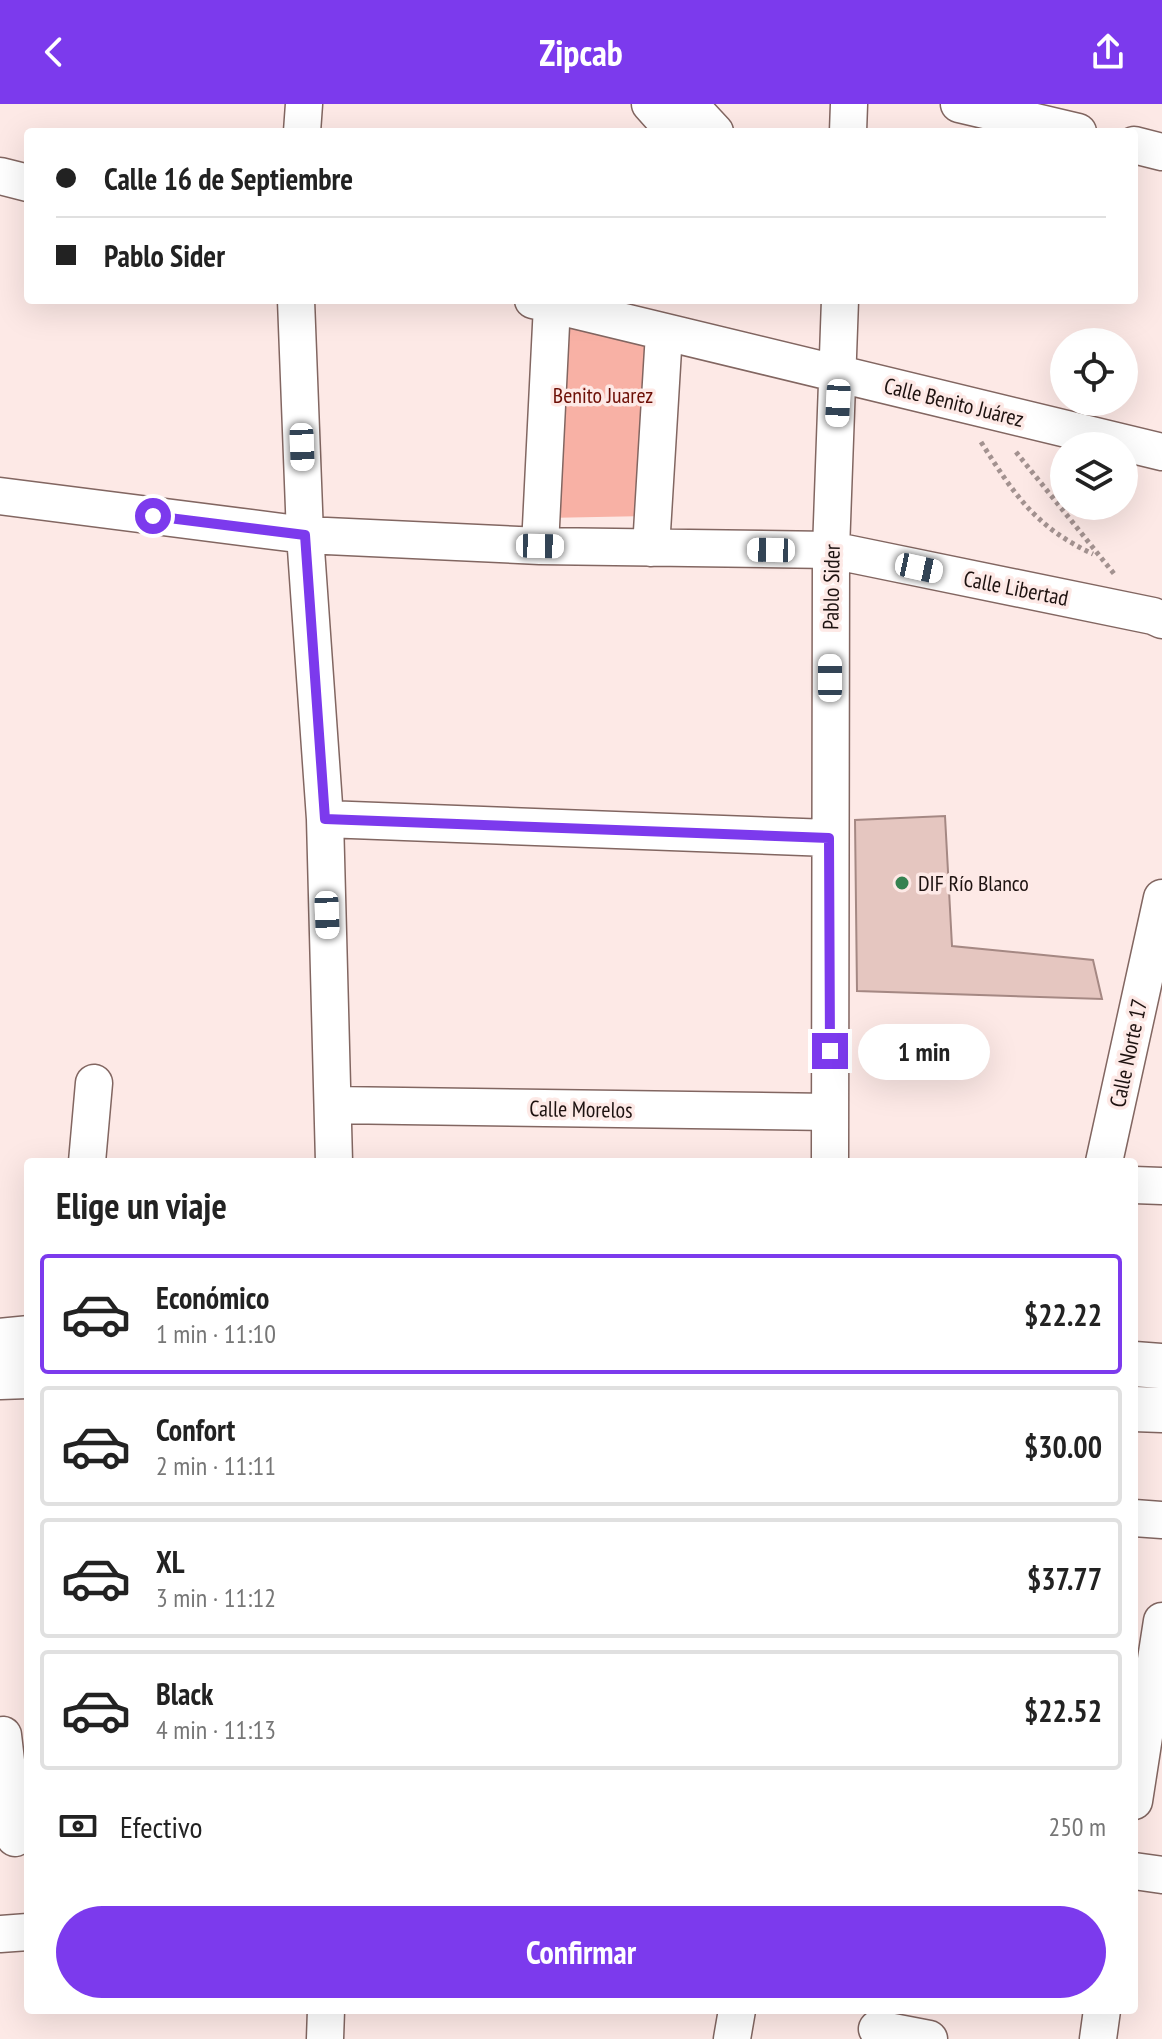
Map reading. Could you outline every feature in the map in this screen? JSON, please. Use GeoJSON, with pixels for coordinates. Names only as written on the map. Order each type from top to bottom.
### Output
{"type":"FeatureCollection","features":[{"type":"Feature","properties":{"kind":"main road"},"geometry":{"type":"LineString","coordinates":[[0,1341],[24,1338]]}},
{"type":"Feature","properties":{"kind":"main road"},"geometry":{"type":"LineString","coordinates":[[1138,1364],[1162,1366]]}},
{"type":"Feature","properties":{"kind":"main road"},"geometry":{"type":"LineString","coordinates":[[0,1377],[24,1376]]}},
{"type":"Feature","properties":{"kind":"main road"},"geometry":{"type":"LineString","coordinates":[[1138,1409],[1162,1410]]}},
{"type":"Feature","properties":{"kind":"street"},"geometry":{"type":"LineString","coordinates":[[302,128],[304,104]]}},
{"type":"Feature","properties":{"kind":"street"},"geometry":{"type":"LineString","coordinates":[[650,104],[671,128]]}},
{"type":"Feature","properties":{"kind":"street"},"geometry":{"type":"LineString","coordinates":[[689,104],[711,128]]}},
{"type":"Feature","properties":{"kind":"street"},"geometry":{"type":"LineString","coordinates":[[848,128],[849,104]]}},
{"type":"Feature","properties":{"kind":"street"},"geometry":{"type":"LineString","coordinates":[[959,104],[1061,128]]}},
{"type":"Feature","properties":{"kind":"street"},"geometry":{"type":"LineString","coordinates":[[1138,146],[1162,152]]}},
{"type":"Feature","properties":{"kind":"street"},"geometry":{"type":"LineString","coordinates":[[0,176],[24,182]]}},
{"type":"Feature","properties":{"kind":"street"},"geometry":{"type":"LineString","coordinates":[[296,304],[305,535],[325,819],[334,1158]]}},
{"type":"Feature","properties":{"kind":"street"},"geometry":{"type":"LineString","coordinates":[[540,546],[542,304]]}},
{"type":"Feature","properties":{"kind":"street","name":"Calle Benito Juárez"},"geometry":{"type":"LineString","coordinates":[[550,304],[1162,452]]}},
{"type":"Feature","properties":{"kind":"street","name":"Pablo Sider"},"geometry":{"type":"LineString","coordinates":[[830,1158],[831,550],[839,373],[836,304]]}},
{"type":"Feature","properties":{"kind":"street"},"geometry":{"type":"LineString","coordinates":[[651,548],[664,333]]}},
{"type":"Feature","properties":{"kind":"street","name":"Calle Libertad"},"geometry":{"type":"LineString","coordinates":[[0,496],[305,535],[540,546],[831,550],[1158,618]]}},
{"type":"Feature","properties":{"kind":"street"},"geometry":{"type":"LineString","coordinates":[[325,819],[829,838]]}},
{"type":"Feature","properties":{"kind":"street","name":"Calle Norte 17"},"geometry":{"type":"LineString","coordinates":[[1105,1158],[1162,898]]}},
{"type":"Feature","properties":{"kind":"street"},"geometry":{"type":"LineString","coordinates":[[87,1158],[94,1083]]}},
{"type":"Feature","properties":{"kind":"street","name":"Calle Morelos"},"geometry":{"type":"LineString","coordinates":[[333,1105],[830,1112]]}},
{"type":"Feature","properties":{"kind":"street"},"geometry":{"type":"LineString","coordinates":[[1138,1185],[1162,1186]]}},
{"type":"Feature","properties":{"kind":"street"},"geometry":{"type":"LineString","coordinates":[[1138,1518],[1162,1520]]}},
{"type":"Feature","properties":{"kind":"street"},"geometry":{"type":"LineString","coordinates":[[1138,1779],[1160,1660],[1162,1621]]}},
{"type":"Feature","properties":{"kind":"street"},"geometry":{"type":"LineString","coordinates":[[0,1736],[3,1735],[14,1838]]}},
{"type":"Feature","properties":{"kind":"street"},"geometry":{"type":"LineString","coordinates":[[1138,1872],[1162,1875]]}},
{"type":"Feature","properties":{"kind":"street"},"geometry":{"type":"LineString","coordinates":[[0,1934],[24,1932]]}},
{"type":"Feature","properties":{"kind":"street"},"geometry":{"type":"LineString","coordinates":[[325,2039],[326,2014]]}},
{"type":"Feature","properties":{"kind":"street"},"geometry":{"type":"LineString","coordinates":[[732,2039],[736,2014]]}},
{"type":"Feature","properties":{"kind":"street"},"geometry":{"type":"LineString","coordinates":[[1098,2039],[1101,2014]]}},
{"type":"Feature","properties":{"kind":"street"},"geometry":{"type":"LineString","coordinates":[[877,2029],[929,2039]]}},
{"type":"Feature","properties":{"kind":"path"},"geometry":{"type":"LineString","coordinates":[[970,407],[1116,576]]}},
{"type":"Feature","properties":{"kind":"path"},"geometry":{"type":"LineString","coordinates":[[970,407],[1016,496],[1043,523],[1070,543],[1097,556]]}},
{"type":"Feature","properties":{"kind":"green space","name":"Benito Juarez"},"geometry":{"type":"Polygon","coordinates":[[[554,323],[658,347],[648,516],[545,518],[554,323]]]}},
{"type":"Feature","properties":{"kind":"building","name":"DIF Río Blanco"},"geometry":{"type":"Polygon","coordinates":[[[945,816],[952,946],[1093,960],[1102,999],[857,991],[855,820],[945,816]]]}},
{"type":"Feature","properties":{"kind":"place","name":"DIF Río Blanco"},"geometry":{"type":"Point","coordinates":[902,883]}},
{"type":"Feature","properties":{"kind":"route"},"geometry":{"type":"LineString","coordinates":[[153,516],[305,535],[325,819],[829,838],[830,1051]]}}]}
